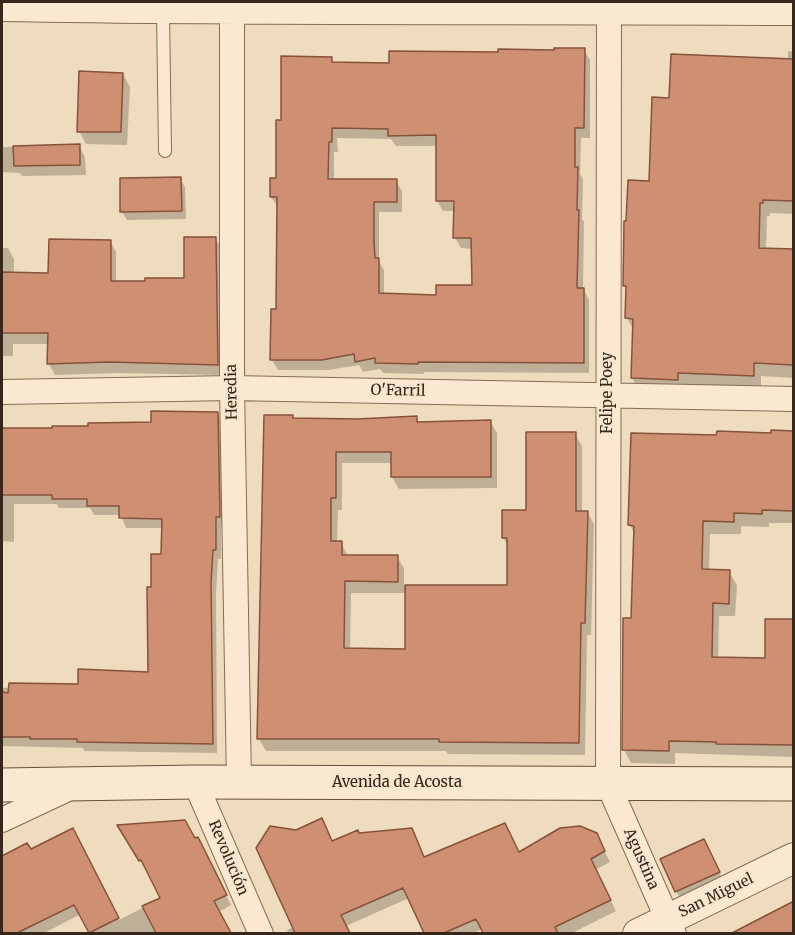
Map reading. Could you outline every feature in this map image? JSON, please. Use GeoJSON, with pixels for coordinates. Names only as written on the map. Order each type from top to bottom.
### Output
{"type":"FeatureCollection","features":[{"type":"Feature","properties":{"kind":"main road","name":"Avenida de Acosta"},"geometry":{"type":"LineString","coordinates":[[2,785],[195,782],[794,784]]}},
{"type":"Feature","properties":{"kind":"street"},"geometry":{"type":"LineString","coordinates":[[2,9],[163,12],[232,7],[609,7],[794,13]]}},
{"type":"Feature","properties":{"kind":"street","name":"Heredia"},"geometry":{"type":"LineString","coordinates":[[232,7],[231,388],[240,782]]}},
{"type":"Feature","properties":{"kind":"street","name":"Felipe Poey"},"geometry":{"type":"LineString","coordinates":[[608,784],[609,7]]}},
{"type":"Feature","properties":{"kind":"street","name":"O'Farril"},"geometry":{"type":"LineString","coordinates":[[2,392],[231,388],[794,399]]}},
{"type":"Feature","properties":{"kind":"street","name":"Revolución"},"geometry":{"type":"LineString","coordinates":[[195,782],[261,933]]}},
{"type":"Feature","properties":{"kind":"street"},"geometry":{"type":"LineString","coordinates":[[2,820],[78,784]]}},
{"type":"Feature","properties":{"kind":"street","name":"Agustina"},"geometry":{"type":"LineString","coordinates":[[608,784],[671,926]]}},
{"type":"Feature","properties":{"kind":"street","name":"San Miguel"},"geometry":{"type":"LineString","coordinates":[[638,933],[671,926],[794,858]]}},
{"type":"Feature","properties":{"kind":"lane"},"geometry":{"type":"LineString","coordinates":[[163,12],[165,151]]}},
{"type":"Feature","properties":{"kind":"building"},"geometry":{"type":"Polygon","coordinates":[[[554,48],[585,48],[584,128],[575,128],[575,167],[578,167],[577,210],[579,210],[577,288],[584,288],[584,363],[375,363],[375,358],[355,362],[354,354],[322,360],[270,360],[271,309],[276,309],[277,197],[270,197],[270,178],[276,178],[276,120],[281,120],[281,56],[332,57],[332,62],[389,63],[389,51],[554,50],[554,48]],[[332,128],[332,142],[329,142],[328,179],[397,179],[397,202],[374,202],[374,242],[375,258],[379,258],[379,293],[436,295],[436,285],[472,285],[471,238],[453,238],[454,201],[436,201],[436,135],[388,136],[388,129],[332,128]]]}},
{"type":"Feature","properties":{"kind":"building"},"geometry":{"type":"Polygon","coordinates":[[[671,54],[794,59],[794,201],[763,200],[763,203],[760,203],[759,248],[794,249],[794,365],[754,363],[754,376],[678,373],[678,380],[631,378],[633,319],[625,318],[626,286],[623,286],[624,221],[626,221],[628,180],[649,181],[652,97],[669,98],[671,54]]]}},
{"type":"Feature","properties":{"kind":"building"},"geometry":{"type":"Polygon","coordinates":[[[79,71],[123,73],[121,132],[77,132],[79,71]]]}},
{"type":"Feature","properties":{"kind":"building"},"geometry":{"type":"Polygon","coordinates":[[[80,144],[80,165],[14,166],[13,146],[80,144]]]}},
{"type":"Feature","properties":{"kind":"building"},"geometry":{"type":"Polygon","coordinates":[[[181,177],[182,211],[120,212],[120,178],[181,177]]]}},
{"type":"Feature","properties":{"kind":"building"},"geometry":{"type":"Polygon","coordinates":[[[184,237],[216,237],[218,365],[110,362],[47,364],[48,333],[2,333],[2,272],[48,273],[49,239],[111,240],[111,281],[145,281],[145,278],[184,278],[184,237]]]}},
{"type":"Feature","properties":{"kind":"building"},"geometry":{"type":"Polygon","coordinates":[[[151,411],[218,412],[220,517],[216,517],[216,550],[213,550],[211,582],[213,744],[77,742],[77,739],[2,737],[2,692],[8,693],[9,683],[78,684],[78,669],[148,672],[147,587],[151,587],[151,554],[161,554],[162,519],[119,518],[119,506],[87,506],[87,499],[52,499],[52,495],[2,495],[2,428],[52,428],[52,426],[88,426],[88,423],[151,422],[151,411]]]}},
{"type":"Feature","properties":{"kind":"building"},"geometry":{"type":"Polygon","coordinates":[[[264,415],[357,419],[417,416],[417,422],[491,420],[491,477],[391,477],[391,452],[336,452],[336,498],[331,498],[331,541],[342,541],[342,555],[398,555],[398,582],[345,581],[344,648],[405,649],[405,585],[507,585],[507,538],[502,538],[502,510],[526,510],[526,432],[576,432],[576,511],[588,511],[585,623],[581,623],[579,743],[439,742],[439,739],[257,739],[264,415]]]}},
{"type":"Feature","properties":{"kind":"building"},"geometry":{"type":"Polygon","coordinates":[[[771,430],[794,431],[794,511],[762,510],[762,514],[734,513],[734,522],[703,521],[702,569],[730,570],[729,604],[713,603],[712,657],[765,658],[765,619],[794,619],[794,745],[669,741],[669,751],[622,750],[623,618],[631,618],[634,526],[628,525],[631,433],[716,435],[717,431],[771,433],[771,430]]]}},
{"type":"Feature","properties":{"kind":"building"},"geometry":{"type":"Polygon","coordinates":[[[322,818],[332,841],[358,830],[359,833],[412,828],[424,857],[505,823],[519,852],[560,828],[580,826],[597,833],[605,851],[591,859],[611,900],[555,927],[558,933],[483,933],[476,919],[444,933],[424,933],[403,888],[341,915],[350,933],[295,933],[256,848],[270,826],[296,830],[322,818]]]}},
{"type":"Feature","properties":{"kind":"building"},"geometry":{"type":"Polygon","coordinates":[[[185,820],[195,838],[198,837],[227,895],[214,901],[231,933],[156,933],[142,906],[160,898],[141,860],[139,861],[117,825],[185,820]]]}},
{"type":"Feature","properties":{"kind":"building"},"geometry":{"type":"Polygon","coordinates":[[[73,828],[119,918],[89,933],[74,905],[17,933],[2,933],[2,856],[27,843],[31,849],[73,828]]]}},
{"type":"Feature","properties":{"kind":"building"},"geometry":{"type":"Polygon","coordinates":[[[704,839],[720,872],[675,892],[660,859],[704,839]]]}},
{"type":"Feature","properties":{"kind":"building"},"geometry":{"type":"Polygon","coordinates":[[[794,901],[794,933],[732,933],[794,901]]]}}]}
